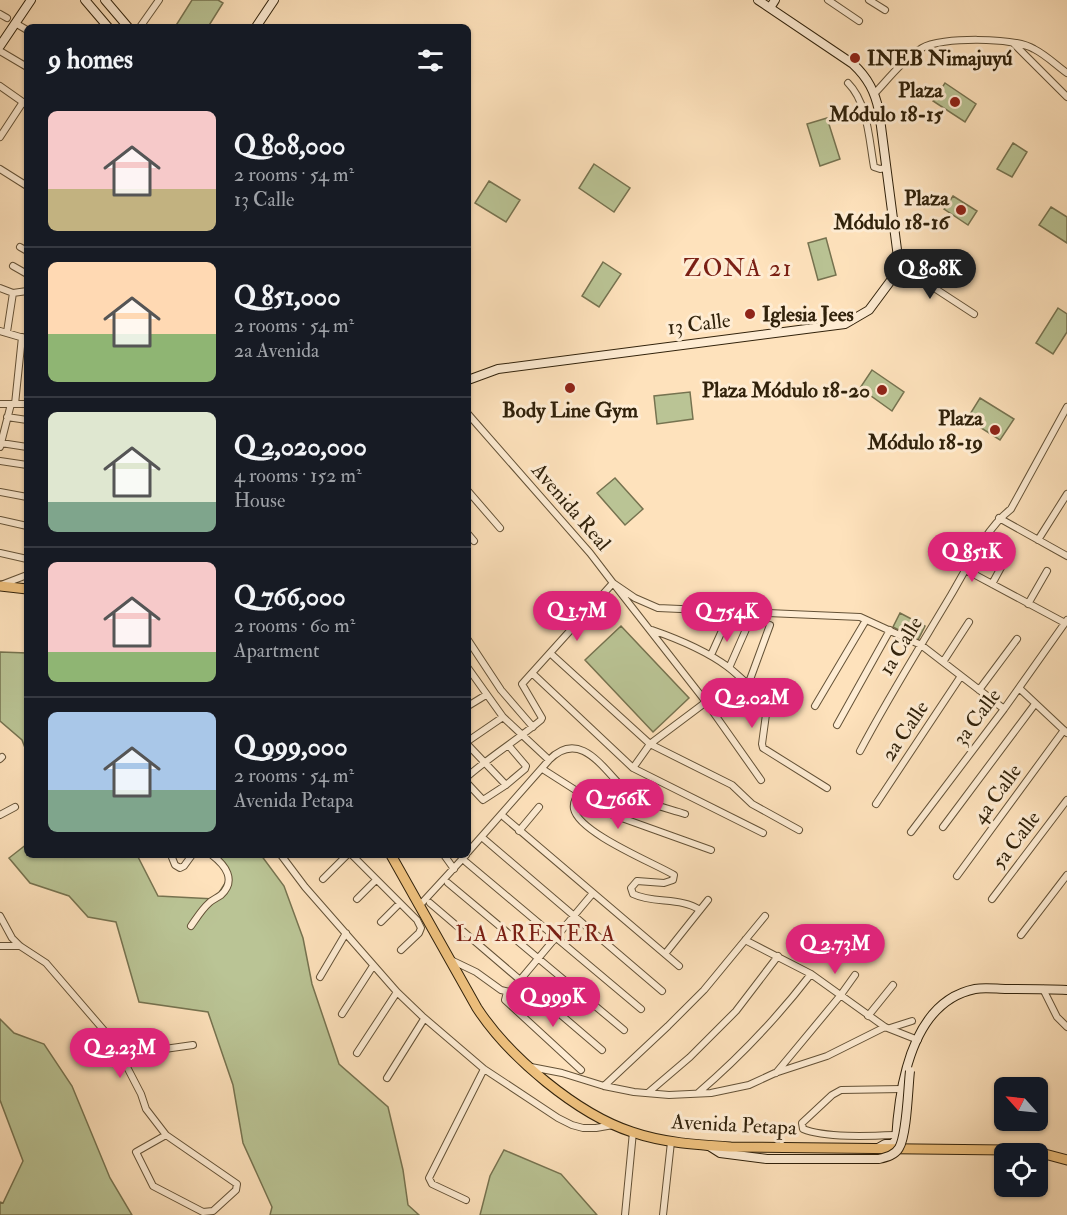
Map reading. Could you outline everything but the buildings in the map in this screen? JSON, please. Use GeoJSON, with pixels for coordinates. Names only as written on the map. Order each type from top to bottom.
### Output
{"type":"FeatureCollection","features":[{"type":"Feature","properties":{"kind":"main road"},"geometry":{"type":"LineString","coordinates":[[0,586],[24,589]]}},
{"type":"Feature","properties":{"kind":"main road","name":"Avenida Petapa"},"geometry":{"type":"LineString","coordinates":[[393,858],[425,904],[425,915],[486,1021],[530,1067],[567,1098],[613,1125],[671,1142],[708,1146],[1007,1149],[1041,1153],[1067,1160]]}},
{"type":"Feature","properties":{"kind":"street"},"geometry":{"type":"LineString","coordinates":[[0,46],[11,21],[31,0]]}},
{"type":"Feature","properties":{"kind":"street"},"geometry":{"type":"LineString","coordinates":[[85,0],[105,24]]}},
{"type":"Feature","properties":{"kind":"street"},"geometry":{"type":"LineString","coordinates":[[105,0],[125,24]]}},
{"type":"Feature","properties":{"kind":"street"},"geometry":{"type":"LineString","coordinates":[[142,24],[159,0]]}},
{"type":"Feature","properties":{"kind":"street"},"geometry":{"type":"LineString","coordinates":[[258,24],[274,0]]}},
{"type":"Feature","properties":{"kind":"street"},"geometry":{"type":"LineString","coordinates":[[758,0],[773,4],[861,72],[875,93],[879,111],[899,265],[974,314]]}},
{"type":"Feature","properties":{"kind":"street"},"geometry":{"type":"LineString","coordinates":[[828,0],[859,21]]}},
{"type":"Feature","properties":{"kind":"street"},"geometry":{"type":"LineString","coordinates":[[871,1],[885,10]]}},
{"type":"Feature","properties":{"kind":"street"},"geometry":{"type":"LineString","coordinates":[[0,14],[24,28]]}},
{"type":"Feature","properties":{"kind":"street"},"geometry":{"type":"LineString","coordinates":[[875,93],[919,50],[932,43],[976,40],[1012,42],[1033,48],[1067,74]]}},
{"type":"Feature","properties":{"kind":"street"},"geometry":{"type":"LineString","coordinates":[[1012,42],[1067,96]]}},
{"type":"Feature","properties":{"kind":"street"},"geometry":{"type":"LineString","coordinates":[[0,51],[24,65]]}},
{"type":"Feature","properties":{"kind":"street"},"geometry":{"type":"LineString","coordinates":[[848,83],[856,92],[866,119],[874,167],[886,168]]}},
{"type":"Feature","properties":{"kind":"street"},"geometry":{"type":"LineString","coordinates":[[0,86],[24,103]]}},
{"type":"Feature","properties":{"kind":"street"},"geometry":{"type":"LineString","coordinates":[[0,138],[24,105]]}},
{"type":"Feature","properties":{"kind":"street"},"geometry":{"type":"LineString","coordinates":[[0,169],[24,184]]}},
{"type":"Feature","properties":{"kind":"street"},"geometry":{"type":"LineString","coordinates":[[20,247],[24,249]]}},
{"type":"Feature","properties":{"kind":"street","name":"13 Calle"},"geometry":{"type":"LineString","coordinates":[[472,378],[498,369],[567,359],[845,324],[870,310],[899,265]]}},
{"type":"Feature","properties":{"kind":"street"},"geometry":{"type":"LineString","coordinates":[[13,266],[24,272]]}},
{"type":"Feature","properties":{"kind":"street"},"geometry":{"type":"LineString","coordinates":[[0,288],[13,293],[24,291]]}},
{"type":"Feature","properties":{"kind":"street"},"geometry":{"type":"LineString","coordinates":[[13,293],[4,332],[24,338],[13,404],[7,417],[1,445],[24,447]]}},
{"type":"Feature","properties":{"kind":"street"},"geometry":{"type":"LineString","coordinates":[[0,404],[24,404]]}},
{"type":"Feature","properties":{"kind":"street","name":"1a Calle"},"geometry":{"type":"LineString","coordinates":[[860,751],[880,712],[966,570],[999,518],[1011,509],[1067,407]]}},
{"type":"Feature","properties":{"kind":"street"},"geometry":{"type":"LineString","coordinates":[[7,417],[24,420]]}},
{"type":"Feature","properties":{"kind":"street","name":"Avenida Real"},"geometry":{"type":"LineString","coordinates":[[471,417],[614,583],[635,598],[658,608],[860,617],[921,645],[1004,709]]}},
{"type":"Feature","properties":{"kind":"street"},"geometry":{"type":"LineString","coordinates":[[1060,419],[1067,424]]}},
{"type":"Feature","properties":{"kind":"street","name":"Avenida Real"},"geometry":{"type":"LineString","coordinates":[[471,423],[484,432]]}},
{"type":"Feature","properties":{"kind":"street"},"geometry":{"type":"LineString","coordinates":[[0,460],[24,464]]}},
{"type":"Feature","properties":{"kind":"street"},"geometry":{"type":"LineString","coordinates":[[0,492],[24,496]]}},
{"type":"Feature","properties":{"kind":"street"},"geometry":{"type":"LineString","coordinates":[[471,494],[500,528]]}},
{"type":"Feature","properties":{"kind":"street"},"geometry":{"type":"LineString","coordinates":[[1038,540],[1067,494]]}},
{"type":"Feature","properties":{"kind":"street"},"geometry":{"type":"LineString","coordinates":[[999,518],[1065,554],[1067,547]]}},
{"type":"Feature","properties":{"kind":"street"},"geometry":{"type":"LineString","coordinates":[[0,520],[24,525]]}},
{"type":"Feature","properties":{"kind":"street"},"geometry":{"type":"LineString","coordinates":[[471,538],[474,541]]}},
{"type":"Feature","properties":{"kind":"street"},"geometry":{"type":"LineString","coordinates":[[992,584],[1011,549]]}},
{"type":"Feature","properties":{"kind":"street"},"geometry":{"type":"LineString","coordinates":[[0,553],[24,558]]}},
{"type":"Feature","properties":{"kind":"street"},"geometry":{"type":"LineString","coordinates":[[966,570],[1028,604],[1066,621]]}},
{"type":"Feature","properties":{"kind":"street"},"geometry":{"type":"LineString","coordinates":[[1028,604],[1047,571]]}},
{"type":"Feature","properties":{"kind":"street"},"geometry":{"type":"LineString","coordinates":[[0,586],[24,576]]}},
{"type":"Feature","properties":{"kind":"street"},"geometry":{"type":"LineString","coordinates":[[471,773],[542,718],[522,685],[614,583],[706,702],[760,780]]}},
{"type":"Feature","properties":{"kind":"street"},"geometry":{"type":"LineString","coordinates":[[815,706],[866,620]]}},
{"type":"Feature","properties":{"kind":"street","name":"3a Calle"},"geometry":{"type":"LineString","coordinates":[[910,832],[1004,709],[1066,621]]}},
{"type":"Feature","properties":{"kind":"street"},"geometry":{"type":"LineString","coordinates":[[943,662],[969,622]]}},
{"type":"Feature","properties":{"kind":"street"},"geometry":{"type":"LineString","coordinates":[[711,655],[725,624]]}},
{"type":"Feature","properties":{"kind":"street"},"geometry":{"type":"LineString","coordinates":[[748,685],[770,625]]}},
{"type":"Feature","properties":{"kind":"street"},"geometry":{"type":"LineString","coordinates":[[729,668],[747,627]]}},
{"type":"Feature","properties":{"kind":"street"},"geometry":{"type":"LineString","coordinates":[[651,630],[711,655],[748,685],[767,703],[763,748],[827,788]]}},
{"type":"Feature","properties":{"kind":"street"},"geometry":{"type":"LineString","coordinates":[[837,725],[890,630]]}},
{"type":"Feature","properties":{"kind":"street"},"geometry":{"type":"LineString","coordinates":[[979,690],[1017,639]]}},
{"type":"Feature","properties":{"kind":"street"},"geometry":{"type":"LineString","coordinates":[[471,645],[501,690],[533,727]]}},
{"type":"Feature","properties":{"kind":"street"},"geometry":{"type":"LineString","coordinates":[[550,653],[650,744],[732,785],[752,804],[798,830]]}},
{"type":"Feature","properties":{"kind":"street"},"geometry":{"type":"LineString","coordinates":[[471,673],[503,717],[549,760]]}},
{"type":"Feature","properties":{"kind":"street"},"geometry":{"type":"LineString","coordinates":[[532,673],[633,768],[763,833]]}},
{"type":"Feature","properties":{"kind":"street","name":"2a Calle"},"geometry":{"type":"LineString","coordinates":[[876,804],[961,676]]}},
{"type":"Feature","properties":{"kind":"street"},"geometry":{"type":"LineString","coordinates":[[1019,688],[1066,732]]}},
{"type":"Feature","properties":{"kind":"street"},"geometry":{"type":"LineString","coordinates":[[471,704],[486,695]]}},
{"type":"Feature","properties":{"kind":"street"},"geometry":{"type":"LineString","coordinates":[[633,768],[650,744],[706,702]]}},
{"type":"Feature","properties":{"kind":"street"},"geometry":{"type":"LineString","coordinates":[[943,827],[1035,704]]}},
{"type":"Feature","properties":{"kind":"street"},"geometry":{"type":"LineString","coordinates":[[471,741],[503,717]]}},
{"type":"Feature","properties":{"kind":"street","name":"4a Calle"},"geometry":{"type":"LineString","coordinates":[[957,876],[1066,732]]}},
{"type":"Feature","properties":{"kind":"street"},"geometry":{"type":"LineString","coordinates":[[471,787],[483,800],[506,785],[526,766],[509,746]]}},
{"type":"Feature","properties":{"kind":"street"},"geometry":{"type":"LineString","coordinates":[[471,747],[506,785]]}},
{"type":"Feature","properties":{"kind":"street"},"geometry":{"type":"LineString","coordinates":[[471,851],[549,760],[556,753],[564,750],[579,749],[600,762],[632,795]]}},
{"type":"Feature","properties":{"kind":"street"},"geometry":{"type":"LineString","coordinates":[[544,770],[605,812],[711,850]]}},
{"type":"Feature","properties":{"kind":"street"},"geometry":{"type":"LineString","coordinates":[[580,793],[632,795],[685,814]]}},
{"type":"Feature","properties":{"kind":"street"},"geometry":{"type":"LineString","coordinates":[[580,793],[573,808],[594,832],[622,850],[674,875],[673,880],[664,883],[638,881],[631,888],[633,894],[654,900],[688,904],[700,910]]}},
{"type":"Feature","properties":{"kind":"street","name":"5a Calle"},"geometry":{"type":"LineString","coordinates":[[992,899],[1067,800]]}},
{"type":"Feature","properties":{"kind":"street"},"geometry":{"type":"LineString","coordinates":[[0,815],[15,807]]}},
{"type":"Feature","properties":{"kind":"street"},"geometry":{"type":"LineString","coordinates":[[519,831],[538,807]]}},
{"type":"Feature","properties":{"kind":"street"},"geometry":{"type":"LineString","coordinates":[[504,817],[679,966]]}},
{"type":"Feature","properties":{"kind":"street"},"geometry":{"type":"LineString","coordinates":[[484,839],[662,991]]}},
{"type":"Feature","properties":{"kind":"street"},"geometry":{"type":"LineString","coordinates":[[172,858],[175,865],[180,868],[190,858]]}},
{"type":"Feature","properties":{"kind":"street"},"geometry":{"type":"LineString","coordinates":[[191,926],[208,903],[223,893],[227,885],[228,872],[216,858]]}},
{"type":"Feature","properties":{"kind":"street"},"geometry":{"type":"LineString","coordinates":[[283,858],[305,887],[397,992],[424,1019],[484,1069],[572,1125],[596,1128],[613,1125]]}},
{"type":"Feature","properties":{"kind":"street"},"geometry":{"type":"LineString","coordinates":[[324,879],[344,858]]}},
{"type":"Feature","properties":{"kind":"street"},"geometry":{"type":"LineString","coordinates":[[355,858],[413,916],[421,928],[401,950]]}},
{"type":"Feature","properties":{"kind":"street"},"geometry":{"type":"LineString","coordinates":[[446,858],[454,869]]}},
{"type":"Feature","properties":{"kind":"street"},"geometry":{"type":"LineString","coordinates":[[465,858],[425,904],[602,1050]]}},
{"type":"Feature","properties":{"kind":"street"},"geometry":{"type":"LineString","coordinates":[[469,858],[556,938],[641,1009]]}},
{"type":"Feature","properties":{"kind":"street"},"geometry":{"type":"LineString","coordinates":[[1021,935],[1067,875]]}},
{"type":"Feature","properties":{"kind":"street"},"geometry":{"type":"LineString","coordinates":[[357,899],[376,880]]}},
{"type":"Feature","properties":{"kind":"street"},"geometry":{"type":"LineString","coordinates":[[448,883],[624,1030]]}},
{"type":"Feature","properties":{"kind":"street"},"geometry":{"type":"LineString","coordinates":[[450,959],[476,972],[497,988],[507,992],[512,990],[593,893]]}},
{"type":"Feature","properties":{"kind":"street"},"geometry":{"type":"LineString","coordinates":[[665,954],[708,900]]}},
{"type":"Feature","properties":{"kind":"street"},"geometry":{"type":"LineString","coordinates":[[381,922],[400,903]]}},
{"type":"Feature","properties":{"kind":"street"},"geometry":{"type":"LineString","coordinates":[[413,916],[425,915]]}},
{"type":"Feature","properties":{"kind":"street"},"geometry":{"type":"LineString","coordinates":[[0,916],[12,938],[46,963],[114,1042],[146,1109],[166,1135],[237,1184],[236,1190],[213,1211],[203,1212],[153,1186],[136,1152],[166,1135]]}},
{"type":"Feature","properties":{"kind":"street"},"geometry":{"type":"LineString","coordinates":[[604,1086],[690,1005],[765,916]]}},
{"type":"Feature","properties":{"kind":"street"},"geometry":{"type":"LineString","coordinates":[[320,977],[346,933]]}},
{"type":"Feature","properties":{"kind":"street"},"geometry":{"type":"LineString","coordinates":[[746,940],[811,974],[887,1028],[918,1040]]}},
{"type":"Feature","properties":{"kind":"street"},"geometry":{"type":"LineString","coordinates":[[0,946],[20,946]]}},
{"type":"Feature","properties":{"kind":"street"},"geometry":{"type":"LineString","coordinates":[[649,1092],[690,1057],[736,1011],[778,956]]}},
{"type":"Feature","properties":{"kind":"street"},"geometry":{"type":"LineString","coordinates":[[342,1014],[373,966]]}},
{"type":"Feature","properties":{"kind":"street"},"geometry":{"type":"LineString","coordinates":[[698,1094],[739,1058],[784,1009],[811,974]]}},
{"type":"Feature","properties":{"kind":"street"},"geometry":{"type":"LineString","coordinates":[[775,1073],[855,975]]}},
{"type":"Feature","properties":{"kind":"street"},"geometry":{"type":"LineString","coordinates":[[868,1016],[893,985]]}},
{"type":"Feature","properties":{"kind":"street"},"geometry":{"type":"LineString","coordinates":[[878,1148],[894,1143],[902,1089],[913,1048],[940,1007],[953,997],[978,988],[1067,990]]}},
{"type":"Feature","properties":{"kind":"street"},"geometry":{"type":"LineString","coordinates":[[1043,989],[1051,1007],[1067,1027]]}},
{"type":"Feature","properties":{"kind":"street"},"geometry":{"type":"LineString","coordinates":[[357,1053],[397,992]]}},
{"type":"Feature","properties":{"kind":"street"},"geometry":{"type":"LineString","coordinates":[[507,992],[505,1000],[581,1070]]}},
{"type":"Feature","properties":{"kind":"street"},"geometry":{"type":"LineString","coordinates":[[387,1078],[424,1019]]}},
{"type":"Feature","properties":{"kind":"street"},"geometry":{"type":"LineString","coordinates":[[530,1067],[562,1073],[604,1086],[669,1095],[711,1093],[749,1085],[775,1073],[827,1056],[887,1028],[912,1021]]}},
{"type":"Feature","properties":{"kind":"street"},"geometry":{"type":"LineString","coordinates":[[122,1055],[193,1045]]}},
{"type":"Feature","properties":{"kind":"street"},"geometry":{"type":"LineString","coordinates":[[708,1146],[720,1153],[767,1159],[879,1159],[893,1154],[899,1149],[903,1138],[913,1048]]}},
{"type":"Feature","properties":{"kind":"street"},"geometry":{"type":"LineString","coordinates":[[466,1200],[432,1184],[429,1178],[484,1069]]}},
{"type":"Feature","properties":{"kind":"street"},"geometry":{"type":"LineString","coordinates":[[896,1135],[847,1135],[810,1131],[803,1129],[802,1124],[832,1095],[841,1090],[902,1089]]}},
{"type":"Feature","properties":{"kind":"street"},"geometry":{"type":"LineString","coordinates":[[625,1215],[633,1132]]}},
{"type":"Feature","properties":{"kind":"street"},"geometry":{"type":"LineString","coordinates":[[663,1215],[671,1142]]}},
{"type":"Feature","properties":{"kind":"green space"},"geometry":{"type":"Polygon","coordinates":[[[192,0],[218,0],[223,3],[210,24],[177,24],[192,0]]]}},
{"type":"Feature","properties":{"kind":"green space","name":"Plaza Módulo 18-15"},"geometry":{"type":"Polygon","coordinates":[[[945,83],[976,104],[965,122],[933,101],[945,83]]]}},
{"type":"Feature","properties":{"kind":"green space"},"geometry":{"type":"Polygon","coordinates":[[[827,118],[840,159],[820,166],[807,124],[827,118]]]}},
{"type":"Feature","properties":{"kind":"green space"},"geometry":{"type":"Polygon","coordinates":[[[1013,143],[1027,152],[1012,177],[997,169],[1013,143]]]}},
{"type":"Feature","properties":{"kind":"green space"},"geometry":{"type":"Polygon","coordinates":[[[594,164],[630,188],[614,212],[579,188],[594,164]]]}},
{"type":"Feature","properties":{"kind":"green space"},"geometry":{"type":"Polygon","coordinates":[[[489,181],[520,200],[506,222],[475,203],[489,181]]]}},
{"type":"Feature","properties":{"kind":"green space","name":"Plaza Módulo 18-16"},"geometry":{"type":"Polygon","coordinates":[[[953,196],[977,211],[968,225],[944,209],[953,196]]]}},
{"type":"Feature","properties":{"kind":"green space"},"geometry":{"type":"Polygon","coordinates":[[[1051,207],[1067,217],[1067,243],[1039,225],[1051,207]]]}},
{"type":"Feature","properties":{"kind":"green space"},"geometry":{"type":"Polygon","coordinates":[[[826,238],[836,275],[818,280],[808,243],[826,238]]]}},
{"type":"Feature","properties":{"kind":"green space"},"geometry":{"type":"Polygon","coordinates":[[[603,262],[621,274],[599,307],[582,296],[603,262]]]}},
{"type":"Feature","properties":{"kind":"green space"},"geometry":{"type":"Polygon","coordinates":[[[1058,308],[1067,314],[1067,332],[1053,354],[1036,343],[1058,308]]]}},
{"type":"Feature","properties":{"kind":"green space","name":"Plaza Módulo 18-20"},"geometry":{"type":"Polygon","coordinates":[[[872,370],[904,392],[892,411],[860,388],[872,370]]]}},
{"type":"Feature","properties":{"kind":"green space"},"geometry":{"type":"Polygon","coordinates":[[[690,392],[693,419],[657,424],[654,396],[690,392]]]}},
{"type":"Feature","properties":{"kind":"green space","name":"Plaza Módulo 18-19"},"geometry":{"type":"Polygon","coordinates":[[[980,398],[1014,419],[1000,440],[967,419],[980,398]]]}},
{"type":"Feature","properties":{"kind":"green space"},"geometry":{"type":"Polygon","coordinates":[[[615,478],[643,509],[625,525],[597,493],[615,478]]]}},
{"type":"Feature","properties":{"kind":"green space"},"geometry":{"type":"Polygon","coordinates":[[[900,613],[925,626],[918,640],[893,627],[900,613]]]}},
{"type":"Feature","properties":{"kind":"green space"},"geometry":{"type":"Polygon","coordinates":[[[621,626],[689,698],[653,732],[585,660],[621,626]]]}},
{"type":"Feature","properties":{"kind":"green space"},"geometry":{"type":"Polygon","coordinates":[[[0,652],[24,653],[24,745],[22,740],[0,721],[0,652]]]}},
{"type":"Feature","properties":{"kind":"green space"},"geometry":{"type":"Polygon","coordinates":[[[24,846],[24,858],[139,858],[158,896],[215,899],[229,877],[217,858],[263,858],[284,886],[303,938],[312,984],[339,1064],[388,1107],[403,1170],[408,1205],[419,1215],[270,1215],[272,1207],[243,1143],[233,1085],[208,1012],[139,1002],[116,922],[88,917],[69,896],[30,883],[9,858],[24,846]]]}},
{"type":"Feature","properties":{"kind":"green space"},"geometry":{"type":"Polygon","coordinates":[[[0,1019],[14,1033],[44,1044],[72,1086],[110,1178],[132,1215],[0,1215],[0,1202],[3,1203],[23,1161],[0,1100],[0,1019]]]}},
{"type":"Feature","properties":{"kind":"green space"},"geometry":{"type":"Polygon","coordinates":[[[504,1150],[561,1174],[597,1215],[480,1215],[490,1176],[504,1150]]]}},
{"type":"Feature","properties":{"kind":"place","name":"INEB Nimajuyú"},"geometry":{"type":"Point","coordinates":[855,58]}},
{"type":"Feature","properties":{"kind":"place","name":"Plaza Módulo 18-15"},"geometry":{"type":"Point","coordinates":[955,102]}},
{"type":"Feature","properties":{"kind":"place","name":"Plaza Módulo 18-16"},"geometry":{"type":"Point","coordinates":[961,210]}},
{"type":"Feature","properties":{"kind":"place","name":"Iglesia Jees"},"geometry":{"type":"Point","coordinates":[750,314]}},
{"type":"Feature","properties":{"kind":"place","name":"Body Line Gym"},"geometry":{"type":"Point","coordinates":[570,388]}},
{"type":"Feature","properties":{"kind":"place","name":"Plaza Módulo 18-20"},"geometry":{"type":"Point","coordinates":[882,390]}},
{"type":"Feature","properties":{"kind":"place","name":"Plaza Módulo 18-19"},"geometry":{"type":"Point","coordinates":[995,430]}},
{"type":"Feature","properties":{"kind":"district","name":"ZONA 21"},"geometry":{"type":"Point","coordinates":[738,268]}},
{"type":"Feature","properties":{"kind":"district","name":"LA ARENERA"},"geometry":{"type":"Point","coordinates":[536,934]}}]}
